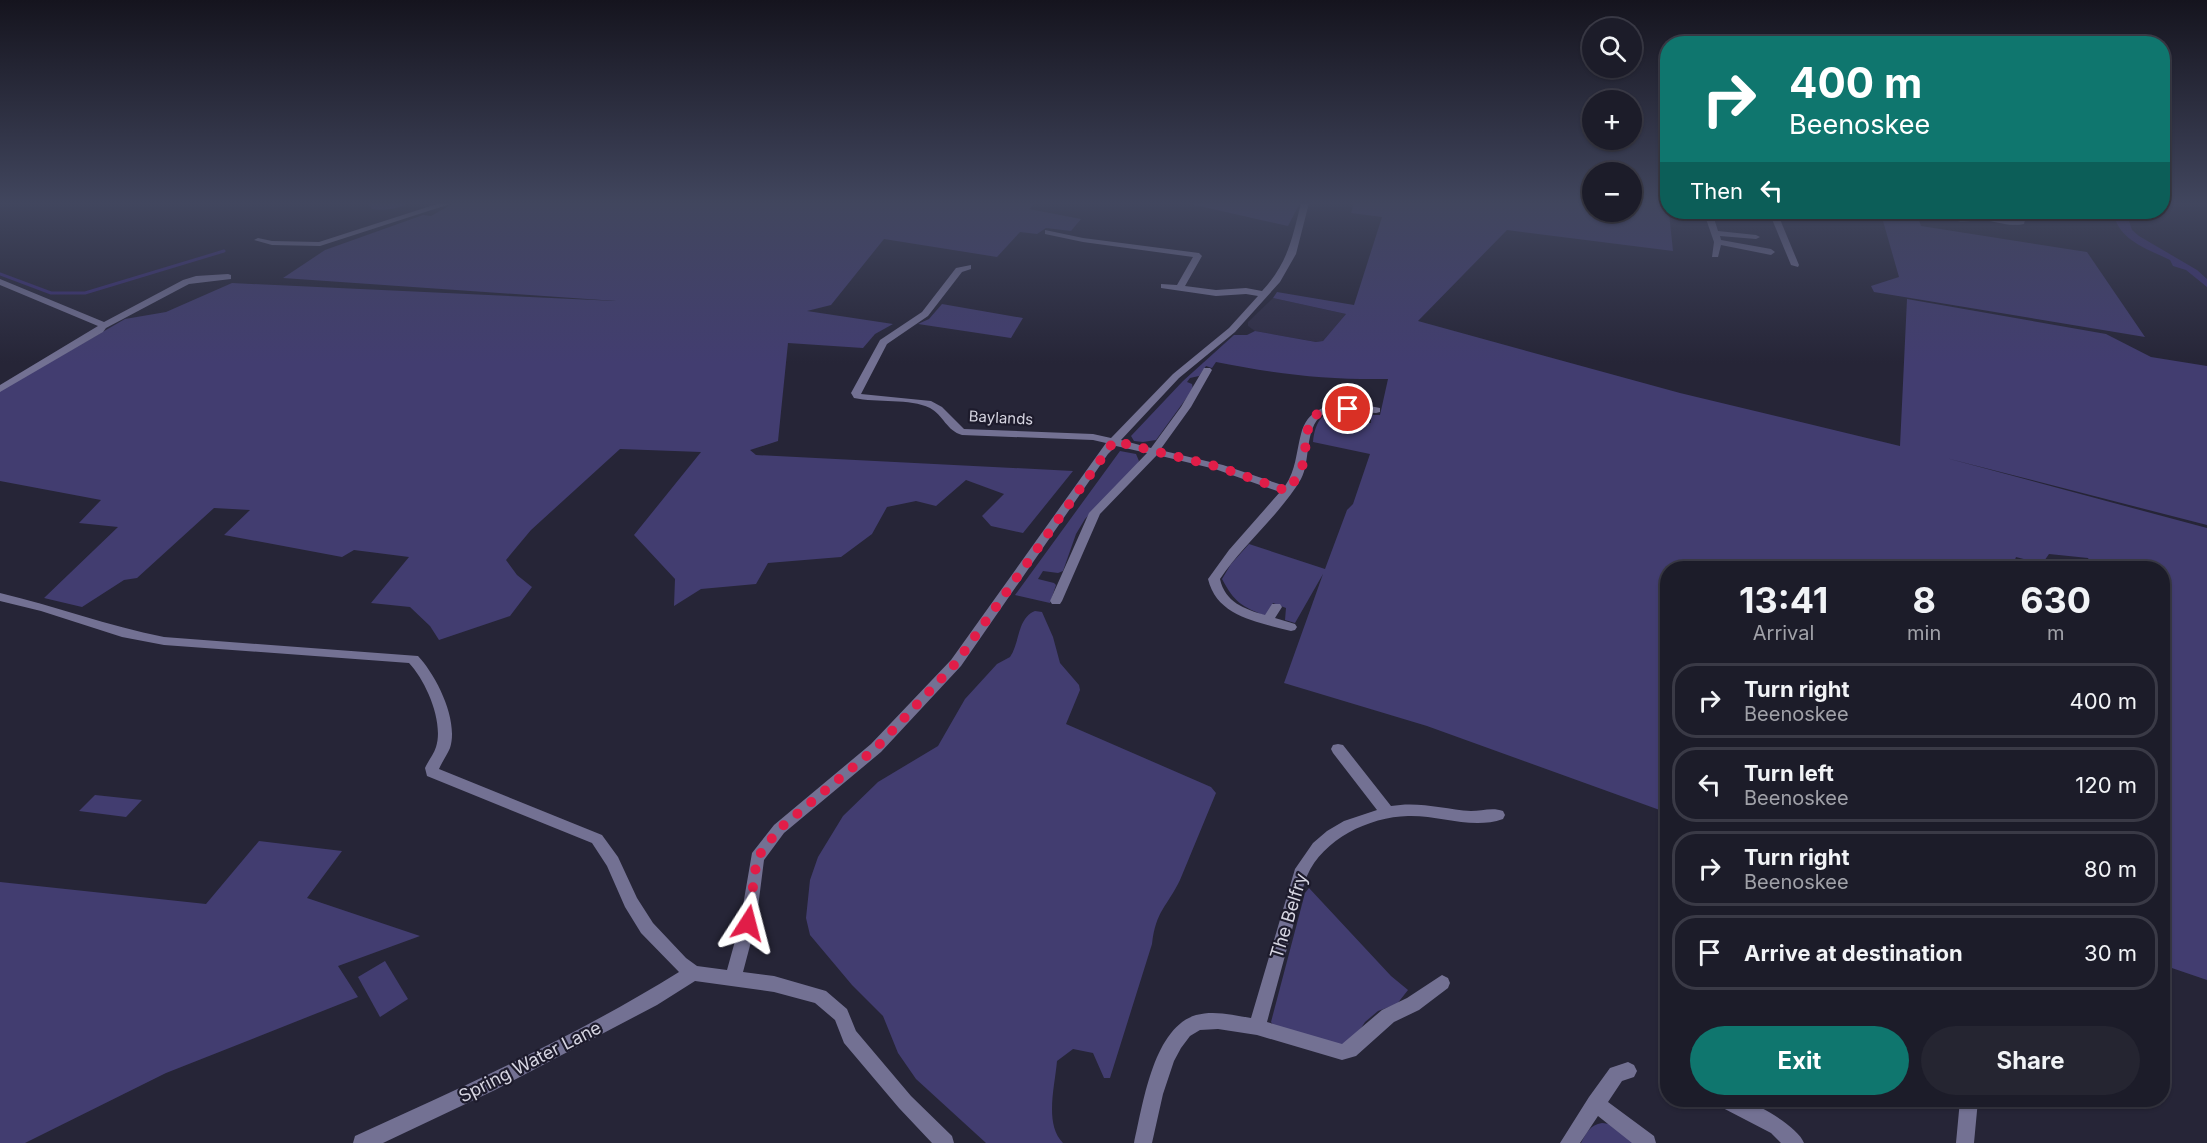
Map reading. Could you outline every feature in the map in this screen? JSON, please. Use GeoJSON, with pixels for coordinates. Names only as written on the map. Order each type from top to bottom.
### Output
{"type":"FeatureCollection","features":[{"type":"Feature","properties":{"kind":"street"},"geometry":{"type":"LineString","coordinates":[[1180,288],[1198,256]]}},
{"type":"Feature","properties":{"kind":"street"},"geometry":{"type":"LineString","coordinates":[[734,977],[748,923],[757,858],[779,829],[876,748],[956,663],[1114,441],[1176,376],[1232,330],[1277,280],[1291,256]]}},
{"type":"Feature","properties":{"kind":"street"},"geometry":{"type":"LineString","coordinates":[[1791,256],[1795,265]]}},
{"type":"Feature","properties":{"kind":"street","name":"Baylands"},"geometry":{"type":"LineString","coordinates":[[968,267],[959,270],[925,314],[883,342],[863,377],[856,393],[858,396],[927,403],[945,414],[955,428],[962,432],[1093,437],[1114,441]]}},
{"type":"Feature","properties":{"kind":"street"},"geometry":{"type":"LineString","coordinates":[[0,389],[100,330],[103,326],[186,282],[228,277]]}},
{"type":"Feature","properties":{"kind":"street"},"geometry":{"type":"LineString","coordinates":[[0,282],[103,326]]}},
{"type":"Feature","properties":{"kind":"street"},"geometry":{"type":"LineString","coordinates":[[1164,286],[1216,293],[1246,291],[1265,294]]}},
{"type":"Feature","properties":{"kind":"street"},"geometry":{"type":"LineString","coordinates":[[1056,601],[1095,513],[1154,452],[1186,407],[1207,370]]}},
{"type":"Feature","properties":{"kind":"street"},"geometry":{"type":"LineString","coordinates":[[1291,627],[1230,605],[1217,592],[1214,579],[1227,558],[1287,491],[1303,464],[1304,444],[1311,419],[1316,414],[1332,409],[1368,413]]}},
{"type":"Feature","properties":{"kind":"street"},"geometry":{"type":"LineString","coordinates":[[1114,441],[1219,467],[1287,491]]}},
{"type":"Feature","properties":{"kind":"street"},"geometry":{"type":"LineString","coordinates":[[0,597],[43,607],[122,633],[164,641],[413,659],[432,687],[444,722],[443,746],[432,772],[597,839],[613,862],[631,902],[647,928],[693,974],[734,977],[797,989],[820,997],[841,1015],[850,1037],[905,1102],[945,1143]]}},
{"type":"Feature","properties":{"kind":"street"},"geometry":{"type":"LineString","coordinates":[[1268,620],[1276,607]]}},
{"type":"Feature","properties":{"kind":"street"},"geometry":{"type":"LineString","coordinates":[[1338,749],[1386,811]]}},
{"type":"Feature","properties":{"kind":"street","name":"The Belfry"},"geometry":{"type":"LineString","coordinates":[[1257,1027],[1300,874],[1310,858],[1332,835],[1386,811],[1412,809],[1477,818],[1498,816]]}},
{"type":"Feature","properties":{"kind":"street","name":"Spring Water Lane"},"geometry":{"type":"LineString","coordinates":[[362,1143],[489,1084],[651,999],[693,974]]}},
{"type":"Feature","properties":{"kind":"street"},"geometry":{"type":"LineString","coordinates":[[1143,1143],[1172,1042],[1183,1030],[1197,1023],[1214,1022],[1257,1027],[1342,1052],[1350,1050],[1388,1016],[1413,1004],[1442,983]]}},
{"type":"Feature","properties":{"kind":"street"},"geometry":{"type":"LineString","coordinates":[[1569,1143],[1594,1103],[1616,1074],[1628,1071]]}},
{"type":"Feature","properties":{"kind":"street"},"geometry":{"type":"LineString","coordinates":[[1594,1103],[1647,1143]]}},
{"type":"Feature","properties":{"kind":"street"},"geometry":{"type":"LineString","coordinates":[[1738,1107],[1777,1127],[1795,1143]]}},
{"type":"Feature","properties":{"kind":"street"},"geometry":{"type":"LineString","coordinates":[[1965,1143],[1968,1107]]}},
{"type":"Feature","properties":{"kind":"shaded area"},"geometry":{"type":"Polygon","coordinates":[[[315,256],[870,256],[831,305],[807,311],[893,324],[875,334],[863,348],[788,343],[778,441],[750,450],[756,455],[1073,471],[1023,533],[991,526],[982,516],[1004,494],[966,480],[936,506],[916,501],[887,507],[872,534],[841,557],[768,563],[756,584],[701,589],[674,606],[675,579],[634,535],[701,452],[620,449],[531,530],[506,560],[517,575],[532,587],[510,616],[439,640],[430,626],[410,607],[371,603],[409,557],[354,550],[342,557],[224,535],[250,510],[214,508],[137,578],[124,580],[82,607],[44,598],[118,527],[79,523],[101,500],[0,481],[0,391],[125,319],[166,312],[232,283],[616,301],[283,278],[315,256]]]}},
{"type":"Feature","properties":{"kind":"shaded area"},"geometry":{"type":"Polygon","coordinates":[[[1369,256],[1481,256],[1418,321],[1680,393],[1900,446],[1907,299],[2106,334],[2151,357],[2207,366],[2207,525],[1946,458],[2207,528],[2207,980],[2170,967],[2170,561],[2090,561],[2088,558],[2049,554],[2044,561],[2031,561],[2016,557],[2015,561],[1660,561],[1660,810],[1427,726],[1284,683],[1323,574],[1295,623],[1285,620],[1286,608],[1273,603],[1266,616],[1245,606],[1235,599],[1222,579],[1231,564],[1249,544],[1325,569],[1347,510],[1353,504],[1370,454],[1313,442],[1315,432],[1322,417],[1335,411],[1362,415],[1362,422],[1371,423],[1371,415],[1380,415],[1388,379],[1302,375],[1216,362],[1212,368],[1206,366],[1199,376],[1190,378],[1187,382],[1192,384],[1193,389],[1156,440],[1134,441],[1131,436],[1183,381],[1234,335],[1247,335],[1255,331],[1316,342],[1323,341],[1346,314],[1273,298],[1277,292],[1354,305],[1369,256]]]}},
{"type":"Feature","properties":{"kind":"shaded area"},"geometry":{"type":"Polygon","coordinates":[[[1893,256],[2090,256],[2145,337],[1874,292],[1871,286],[1899,277],[1893,256]]]}},
{"type":"Feature","properties":{"kind":"shaded area"},"geometry":{"type":"Polygon","coordinates":[[[2162,256],[2174,256],[2197,270],[2207,279],[2207,287],[2186,270],[2173,266],[2170,260],[2162,256]]]}},
{"type":"Feature","properties":{"kind":"shaded area"},"geometry":{"type":"Polygon","coordinates":[[[1273,298],[1346,314],[1323,341],[1316,342],[1255,331],[1248,326],[1248,322],[1273,298]]]}},
{"type":"Feature","properties":{"kind":"shaded area"},"geometry":{"type":"Polygon","coordinates":[[[942,304],[1023,318],[1011,338],[918,324],[929,319],[942,304]]]}},
{"type":"Feature","properties":{"kind":"shaded area"},"geometry":{"type":"Polygon","coordinates":[[[1120,451],[1136,454],[1139,461],[1136,467],[1085,519],[1076,534],[1063,571],[1058,573],[1043,571],[1038,579],[1056,585],[1050,603],[1015,595],[1120,451]]]}},
{"type":"Feature","properties":{"kind":"shaded area"},"geometry":{"type":"Polygon","coordinates":[[[1035,611],[1042,612],[1053,637],[1060,663],[1079,685],[1080,690],[1066,724],[1211,787],[1216,793],[1180,880],[1156,923],[1152,944],[1110,1078],[1104,1078],[1093,1053],[1073,1049],[1057,1061],[1053,1093],[1054,1126],[1063,1143],[986,1143],[916,1079],[898,1053],[883,1016],[852,985],[810,935],[806,918],[810,880],[818,857],[843,816],[878,782],[938,746],[965,699],[997,664],[1010,657],[1025,619],[1035,611]]]}},
{"type":"Feature","properties":{"kind":"shaded area"},"geometry":{"type":"Polygon","coordinates":[[[95,795],[142,800],[126,817],[79,811],[95,795]]]}},
{"type":"Feature","properties":{"kind":"shaded area"},"geometry":{"type":"Polygon","coordinates":[[[259,841],[342,851],[307,898],[420,936],[338,966],[358,997],[166,1073],[25,1143],[0,1143],[0,882],[206,904],[259,841]]]}},
{"type":"Feature","properties":{"kind":"shaded area"},"geometry":{"type":"Polygon","coordinates":[[[1309,888],[1391,976],[1408,990],[1397,1004],[1378,1011],[1365,1022],[1345,1047],[1274,1026],[1271,1022],[1305,893],[1309,888]]]}},
{"type":"Feature","properties":{"kind":"shaded area"},"geometry":{"type":"Polygon","coordinates":[[[385,961],[408,999],[380,1017],[358,977],[385,961]]]}},
{"type":"Feature","properties":{"kind":"shaded area"},"geometry":{"type":"Polygon","coordinates":[[[1602,1123],[1610,1124],[1636,1143],[1581,1143],[1591,1128],[1602,1123]]]}},
{"type":"Feature","properties":{"kind":"waterway"},"geometry":{"type":"LineString","coordinates":[[0,274],[51,293],[85,293],[206,256]]}},
{"type":"Feature","properties":{"kind":"route"},"geometry":{"type":"LineString","coordinates":[[748,923],[757,858],[779,829],[876,748],[956,663],[1114,441],[1219,467],[1287,491],[1303,464],[1304,444],[1311,419],[1324,410],[1348,409]]}}]}
